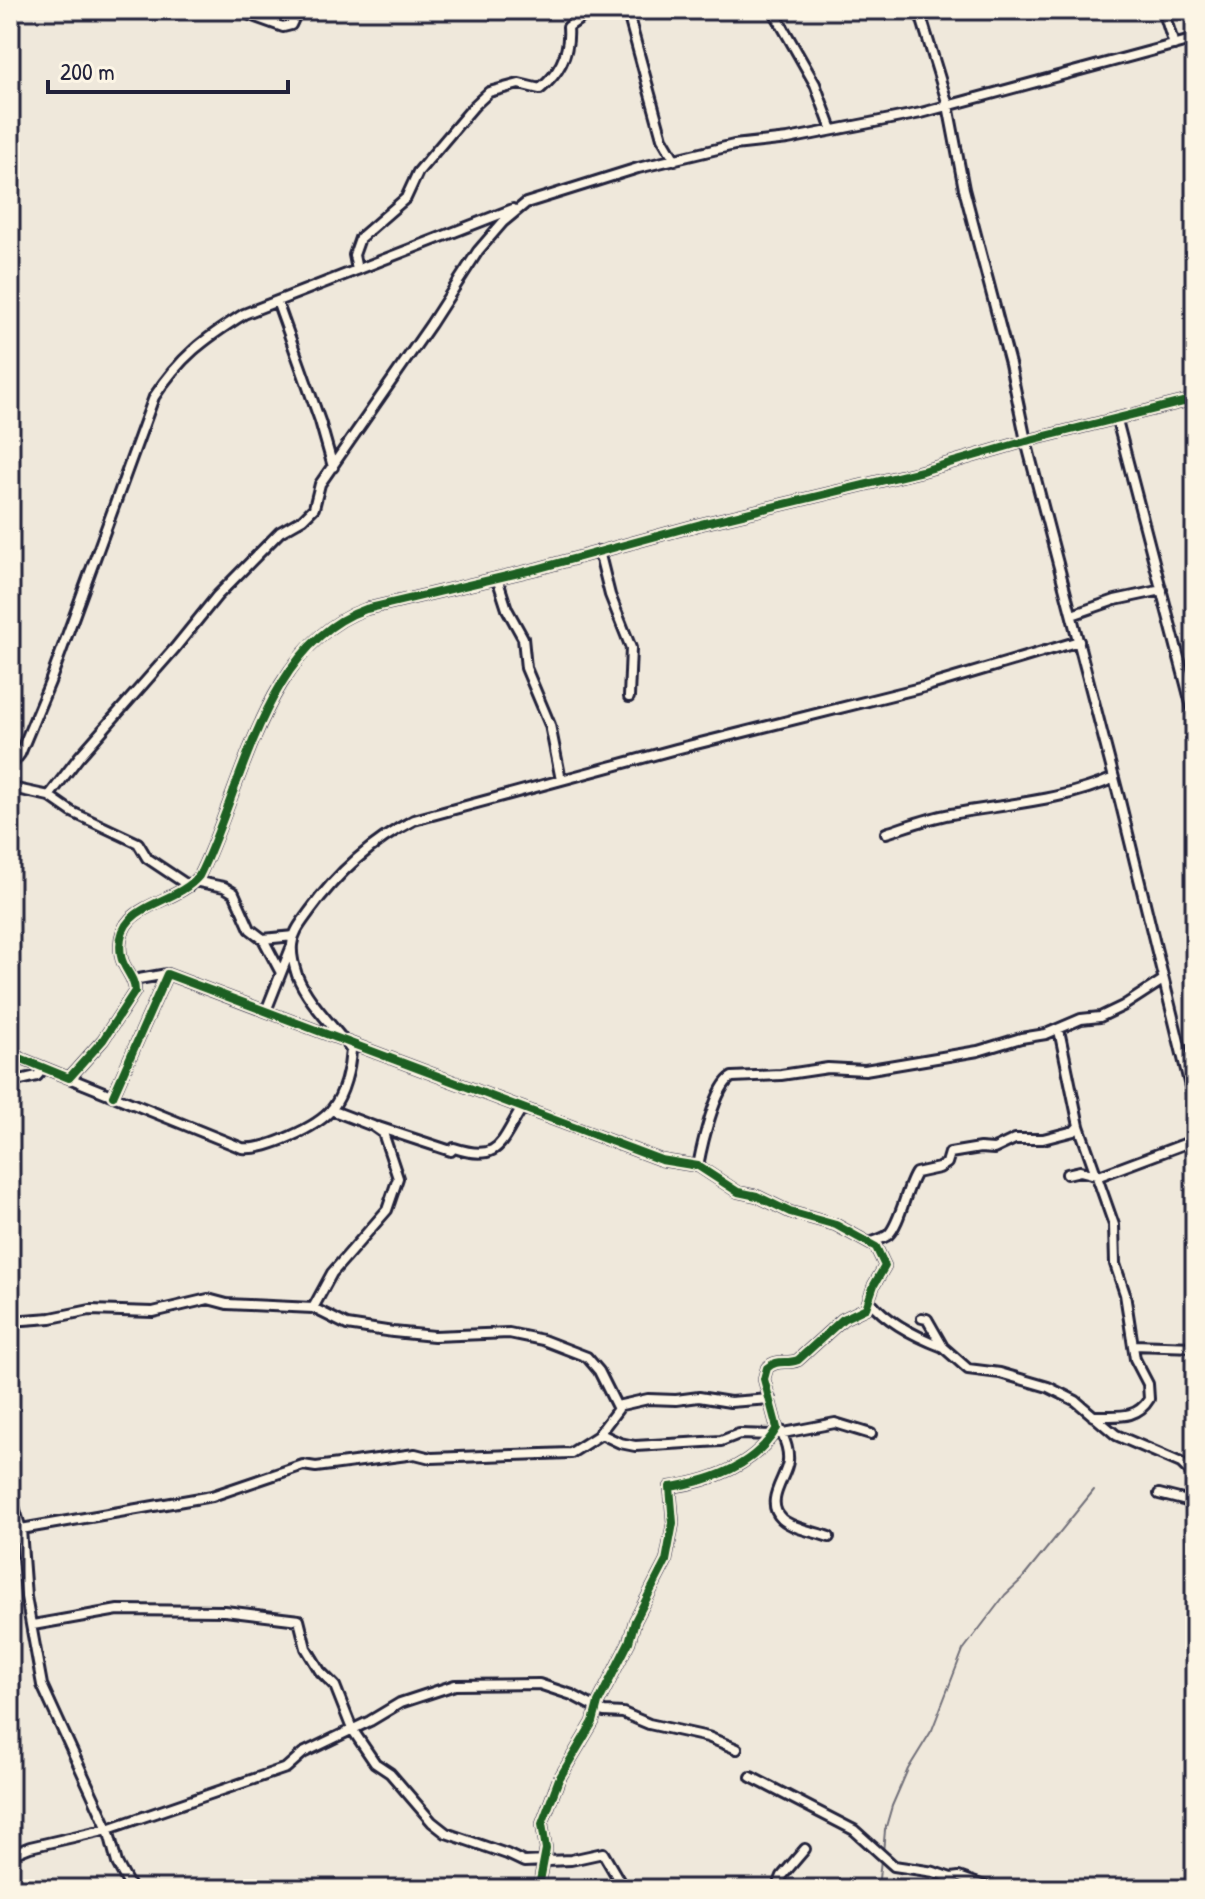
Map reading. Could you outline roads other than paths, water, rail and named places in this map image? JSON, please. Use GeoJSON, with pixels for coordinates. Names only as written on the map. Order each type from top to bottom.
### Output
{"type":"FeatureCollection","features":[{"type":"Feature","properties":{"kind":"street"},"geometry":{"type":"LineString","coordinates":[[236,10],[283,27],[291,25],[298,10]]}},
{"type":"Feature","properties":{"kind":"street"},"geometry":{"type":"LineString","coordinates":[[357,270],[354,255],[360,238],[406,198],[418,172],[474,106],[489,92],[519,84],[540,89],[561,67],[569,39],[568,27],[592,10]]}},
{"type":"Feature","properties":{"kind":"street"},"geometry":{"type":"LineString","coordinates":[[627,10],[662,138],[675,160]]}},
{"type":"Feature","properties":{"kind":"street"},"geometry":{"type":"LineString","coordinates":[[773,10],[825,104],[832,130]]}},
{"type":"Feature","properties":{"kind":"street"},"geometry":{"type":"LineString","coordinates":[[919,10],[948,105],[964,189],[1010,364],[1026,441],[1114,778],[1195,1107]]}},
{"type":"Feature","properties":{"kind":"street"},"geometry":{"type":"LineString","coordinates":[[1163,10],[1174,45]]}},
{"type":"Feature","properties":{"kind":"street"},"geometry":{"type":"LineString","coordinates":[[10,767],[16,762],[50,682],[154,397],[174,367],[211,334],[244,314],[535,199],[595,179],[734,145],[788,139],[921,113],[1195,39]]}},
{"type":"Feature","properties":{"kind":"street"},"geometry":{"type":"LineString","coordinates":[[49,796],[217,596],[280,532],[303,519],[314,508],[320,484],[478,251],[520,207]]}},
{"type":"Feature","properties":{"kind":"street"},"geometry":{"type":"LineString","coordinates":[[277,301],[333,467]]}},
{"type":"Feature","properties":{"kind":"street"},"geometry":{"type":"LineString","coordinates":[[69,1078],[103,1040],[133,998],[133,980],[121,956],[125,924],[140,911],[192,884],[204,865],[277,693],[324,631],[343,618],[366,609],[922,471],[1026,441],[1195,399]]}},
{"type":"Feature","properties":{"kind":"street"},"geometry":{"type":"LineString","coordinates":[[1117,420],[1195,719]]}},
{"type":"Feature","properties":{"kind":"street"},"geometry":{"type":"LineString","coordinates":[[599,551],[610,595],[631,648],[629,697]]}},
{"type":"Feature","properties":{"kind":"street"},"geometry":{"type":"LineString","coordinates":[[497,578],[507,609],[523,638],[526,668],[550,725],[561,780]]}},
{"type":"Feature","properties":{"kind":"street"},"geometry":{"type":"LineString","coordinates":[[1072,615],[1115,600],[1162,590]]}},
{"type":"Feature","properties":{"kind":"street"},"geometry":{"type":"LineString","coordinates":[[266,1011],[293,940],[336,877],[398,828],[414,820],[924,687],[1079,641]]}},
{"type":"Feature","properties":{"kind":"street"},"geometry":{"type":"LineString","coordinates":[[886,833],[914,822],[950,814],[1093,788],[1114,778]]}},
{"type":"Feature","properties":{"kind":"street"},"geometry":{"type":"LineString","coordinates":[[11,789],[49,796],[72,812],[138,843],[147,858],[192,884],[224,887],[234,893],[250,929],[263,939],[281,973]]}},
{"type":"Feature","properties":{"kind":"street"},"geometry":{"type":"LineString","coordinates":[[263,939],[293,940]]}},
{"type":"Feature","properties":{"kind":"street"},"geometry":{"type":"LineString","coordinates":[[10,1054],[242,1148],[254,1150],[297,1132],[331,1110],[338,1101],[351,1062],[351,1050],[336,1034],[298,978],[293,940]]}},
{"type":"Feature","properties":{"kind":"street"},"geometry":{"type":"LineString","coordinates":[[133,980],[167,974],[661,1160],[698,1166],[738,1192],[836,1225],[876,1247],[885,1266],[866,1308],[846,1317],[798,1360],[776,1361],[767,1368],[764,1379],[777,1419],[777,1434],[788,1448],[788,1466],[776,1488],[778,1512],[783,1520],[829,1537]]}},
{"type":"Feature","properties":{"kind":"street"},"geometry":{"type":"LineString","coordinates":[[113,1096],[167,974]]}},
{"type":"Feature","properties":{"kind":"street"},"geometry":{"type":"LineString","coordinates":[[698,1166],[720,1087],[732,1077],[781,1075],[828,1068],[865,1070],[928,1061],[1059,1030],[1081,1019],[1100,1017],[1163,980]]}},
{"type":"Feature","properties":{"kind":"street"},"geometry":{"type":"LineString","coordinates":[[1059,1030],[1079,1126],[1114,1225],[1115,1264],[1125,1294],[1135,1359],[1148,1384],[1149,1399],[1136,1413],[1122,1417],[1093,1416]]}},
{"type":"Feature","properties":{"kind":"street"},"geometry":{"type":"LineString","coordinates":[[10,1085],[37,1076],[43,1069]]}},
{"type":"Feature","properties":{"kind":"street"},"geometry":{"type":"LineString","coordinates":[[331,1110],[451,1151],[454,1148],[487,1154],[494,1152],[504,1142],[522,1108]]}},
{"type":"Feature","properties":{"kind":"street"},"geometry":{"type":"LineString","coordinates":[[313,1308],[332,1273],[387,1210],[398,1178],[383,1133],[373,1126]]}},
{"type":"Feature","properties":{"kind":"street"},"geometry":{"type":"LineString","coordinates":[[870,1243],[888,1234],[906,1189],[916,1173],[939,1168],[947,1163],[950,1153],[994,1149],[1015,1139],[1043,1139],[1074,1131],[1079,1126]]}},
{"type":"Feature","properties":{"kind":"street"},"geometry":{"type":"LineString","coordinates":[[1067,1174],[1080,1171],[1097,1176],[1114,1172],[1195,1140]]}},
{"type":"Feature","properties":{"kind":"street"},"geometry":{"type":"LineString","coordinates":[[10,1321],[51,1318],[90,1310],[153,1312],[208,1299],[227,1304],[313,1308],[347,1325],[376,1330],[434,1336],[509,1333],[543,1340],[587,1357],[599,1371],[617,1406],[617,1413],[599,1434],[571,1453],[431,1458],[415,1454],[316,1467],[303,1465],[212,1496],[21,1529]]}},
{"type":"Feature","properties":{"kind":"street"},"geometry":{"type":"LineString","coordinates":[[870,1301],[880,1313],[923,1339],[943,1347],[970,1370],[1033,1381],[1076,1401],[1116,1435],[1181,1463],[1195,1477]]}},
{"type":"Feature","properties":{"kind":"street"},"geometry":{"type":"LineString","coordinates":[[922,1318],[927,1319],[943,1347]]}},
{"type":"Feature","properties":{"kind":"street"},"geometry":{"type":"LineString","coordinates":[[1133,1345],[1195,1347]]}},
{"type":"Feature","properties":{"kind":"street"},"geometry":{"type":"LineString","coordinates":[[617,1406],[648,1399],[699,1397],[730,1402],[770,1399]]}},
{"type":"Feature","properties":{"kind":"street"},"geometry":{"type":"LineString","coordinates":[[599,1434],[635,1446],[721,1441],[739,1434],[777,1434],[835,1423],[871,1434]]}},
{"type":"Feature","properties":{"kind":"street"},"geometry":{"type":"LineString","coordinates":[[542,1889],[540,1881],[546,1849],[542,1824],[559,1779],[593,1722],[596,1708],[629,1642],[635,1621],[666,1561],[673,1523],[670,1487],[705,1482],[730,1470],[777,1434]]}},
{"type":"Feature","properties":{"kind":"street"},"geometry":{"type":"LineString","coordinates":[[10,1494],[21,1529],[23,1569],[42,1685],[108,1829],[117,1863],[131,1889]]}},
{"type":"Feature","properties":{"kind":"street"},"geometry":{"type":"LineString","coordinates":[[1159,1494],[1195,1503]]}},
{"type":"Feature","properties":{"kind":"street"},"geometry":{"type":"LineString","coordinates":[[33,1625],[118,1610],[225,1611],[299,1620],[306,1648],[320,1671],[335,1686],[352,1729],[375,1763],[390,1773],[432,1822],[446,1833],[524,1862],[543,1863],[603,1853],[624,1889]]}},
{"type":"Feature","properties":{"kind":"street"},"geometry":{"type":"LineString","coordinates":[[10,1855],[30,1847],[108,1829],[286,1768],[303,1753],[400,1703],[455,1685],[539,1684],[572,1695],[604,1712],[623,1713],[649,1724],[708,1737],[737,1749]]}},
{"type":"Feature","properties":{"kind":"street"},"geometry":{"type":"LineString","coordinates":[[751,1777],[854,1830],[894,1866],[959,1877],[993,1889]]}},
{"type":"Feature","properties":{"kind":"street"},"geometry":{"type":"LineString","coordinates":[[777,1889],[782,1876],[805,1849]]}},
{"type":"Feature","properties":{"kind":"waterway"},"geometry":{"type":"LineString","coordinates":[[883,1853],[892,1806],[908,1769],[932,1730],[963,1650],[1094,1490]]}},
{"type":"Feature","properties":{"kind":"waterway"},"geometry":{"type":"LineString","coordinates":[[878,1889],[881,1859]]}}]}
